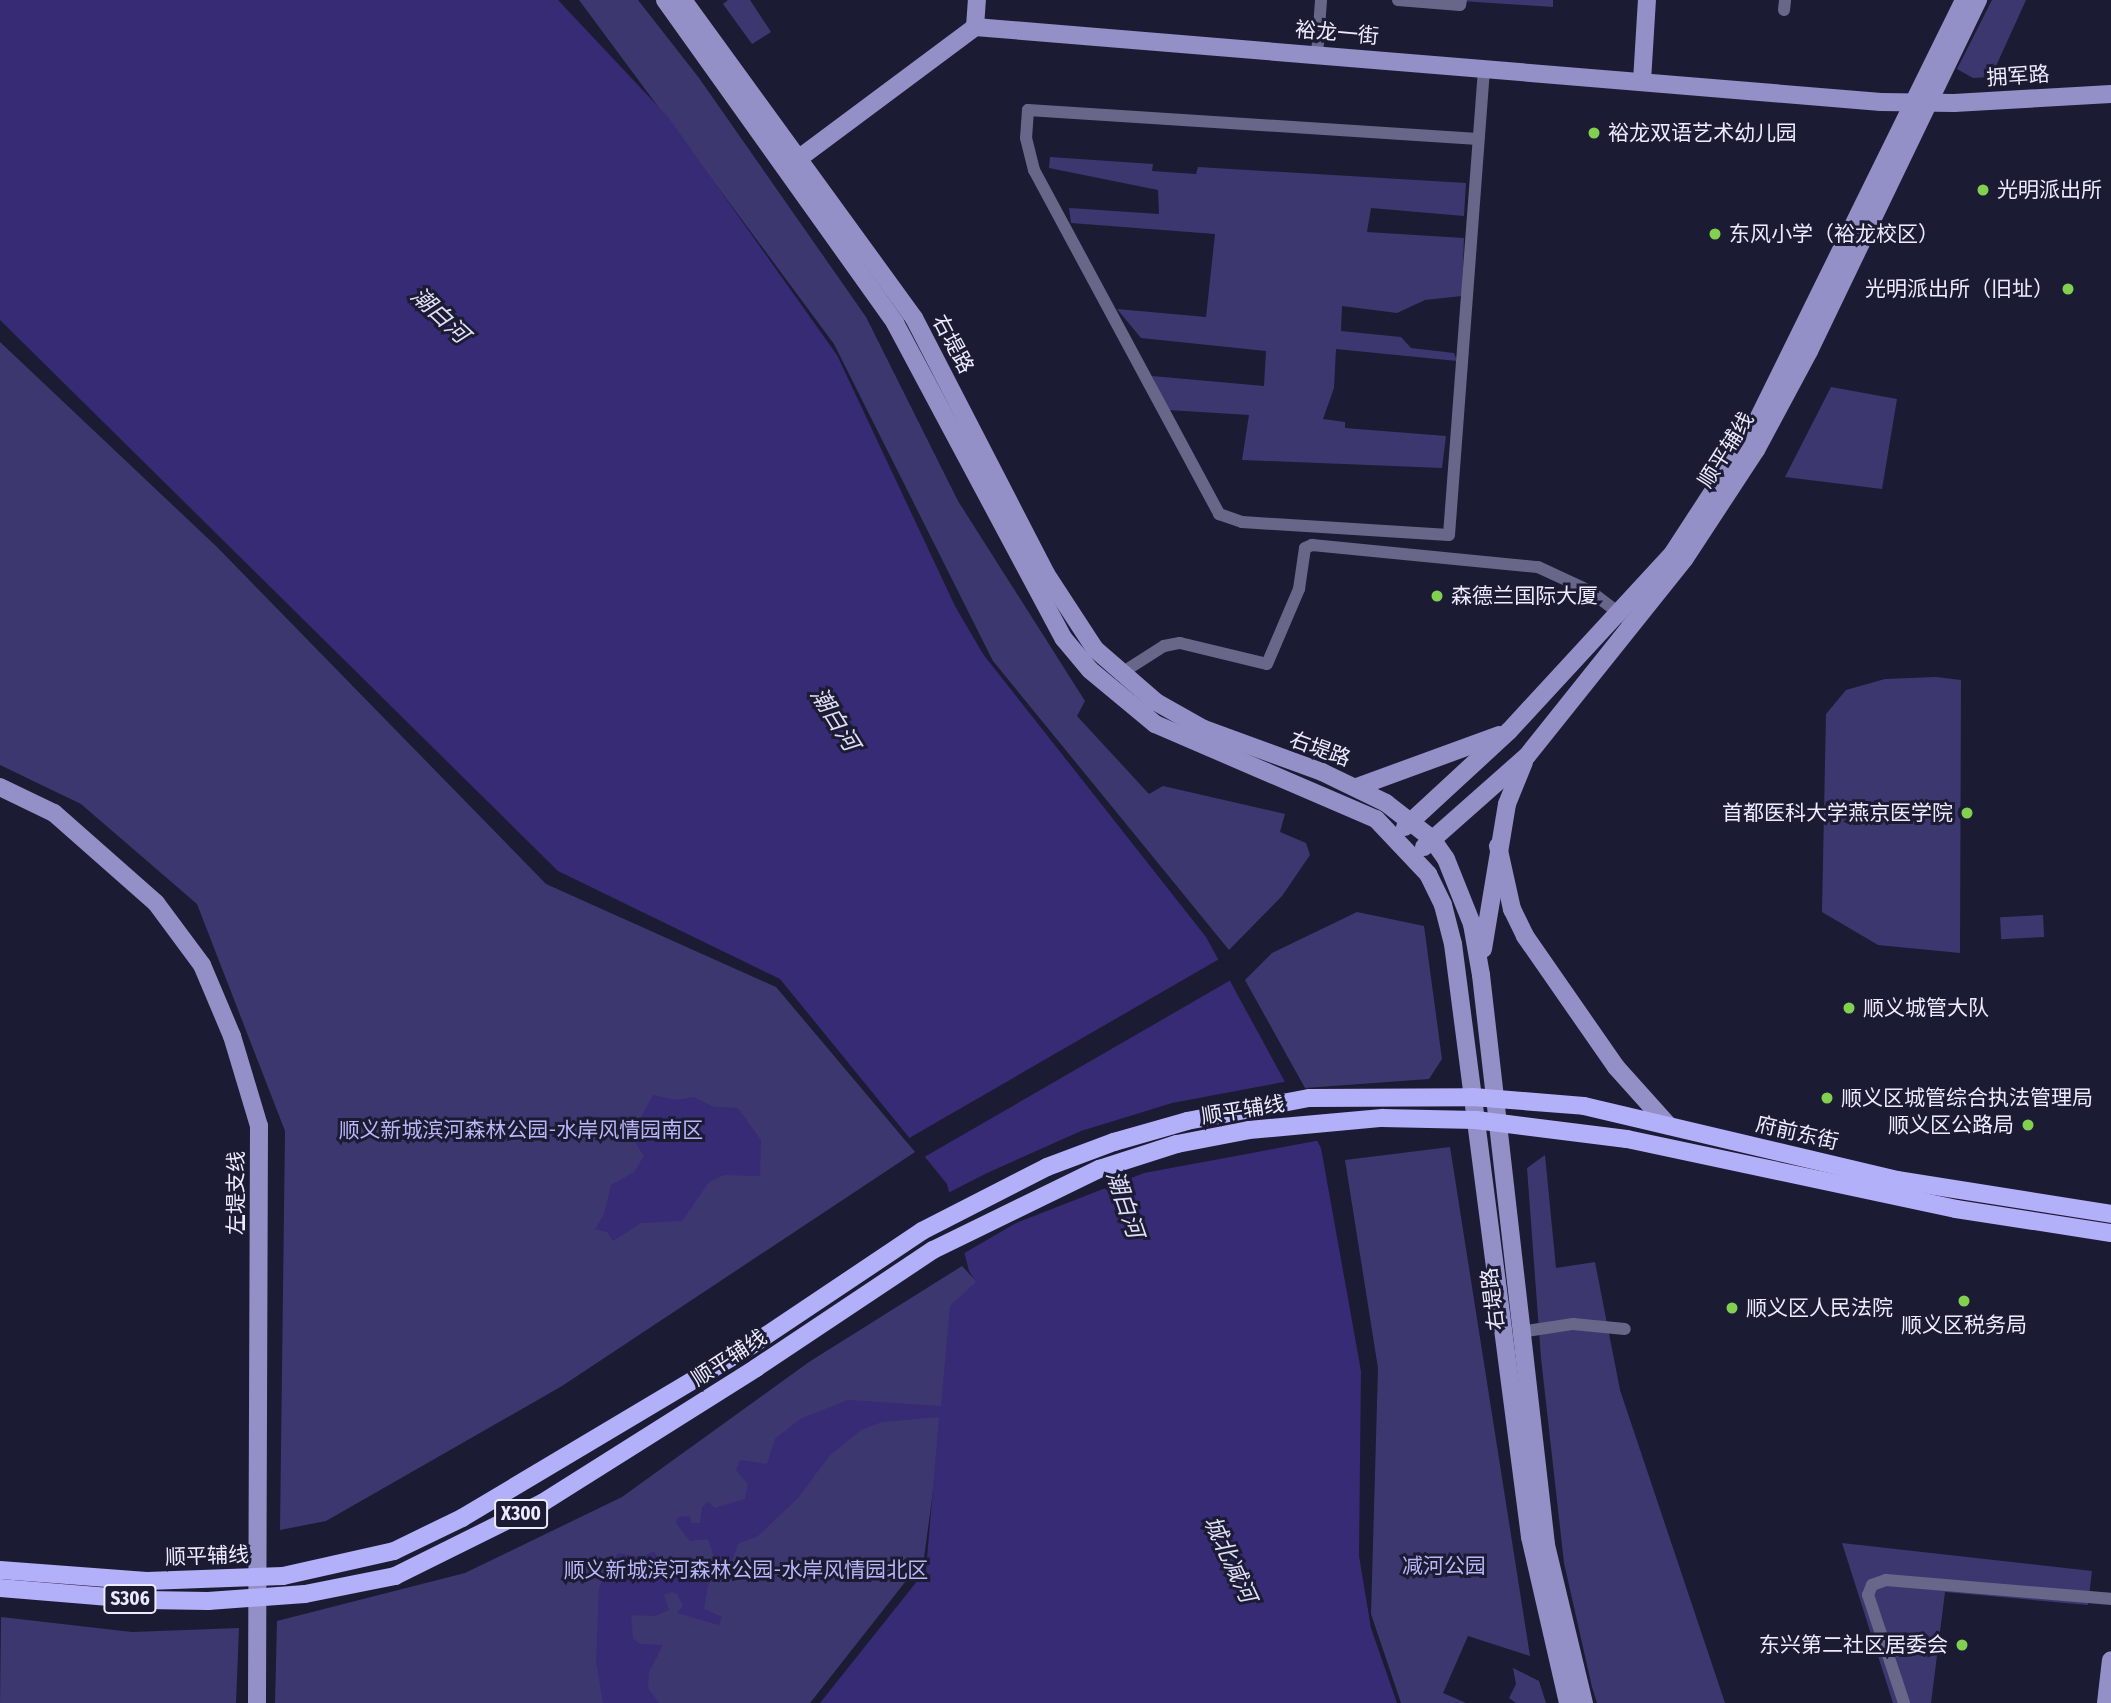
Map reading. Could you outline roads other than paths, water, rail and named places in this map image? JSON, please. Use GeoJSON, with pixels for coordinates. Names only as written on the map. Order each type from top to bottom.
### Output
{"type":"FeatureCollection","features":[{"type":"Feature","properties":{"kind":"main road","name":"右堤路"},"geometry":{"type":"LineString","coordinates":[[665,0],[914,318],[1046,574],[1074,621],[1120,674],[1156,702],[1204,729],[1357,787],[1411,820],[1433,839],[1462,893],[1481,975],[1546,1545],[1584,1703]]}},
{"type":"Feature","properties":{"kind":"main road","name":"右堤路"},"geometry":{"type":"LineString","coordinates":[[683,0],[793,162],[895,323],[1064,639],[1090,670],[1155,724],[1376,819],[1414,857],[1443,905],[1453,944],[1530,1537],[1568,1703]]}},
{"type":"Feature","properties":{"kind":"main road"},"geometry":{"type":"LineString","coordinates":[[793,162],[975,27],[977,0]]}},
{"type":"Feature","properties":{"kind":"main road"},"geometry":{"type":"LineString","coordinates":[[1642,81],[1647,0]]}},
{"type":"Feature","properties":{"kind":"main road","name":"顺平辅线"},"geometry":{"type":"LineString","coordinates":[[1414,857],[1527,756],[1673,553],[1751,433],[1919,102],[1964,0]]}},
{"type":"Feature","properties":{"kind":"main road","name":"顺平辅线"},"geometry":{"type":"LineString","coordinates":[[1919,102],[1979,0]]}},
{"type":"Feature","properties":{"kind":"main road","name":"裕龙一街"},"geometry":{"type":"LineString","coordinates":[[975,27],[1919,102]]}},
{"type":"Feature","properties":{"kind":"main road","name":"拥军路"},"geometry":{"type":"LineString","coordinates":[[1919,102],[2111,93]]}},
{"type":"Feature","properties":{"kind":"main road","name":"顺平辅线"},"geometry":{"type":"LineString","coordinates":[[1396,838],[1411,820],[1626,619]]}},
{"type":"Feature","properties":{"kind":"main road"},"geometry":{"type":"LineString","coordinates":[[1357,787],[1508,731]]}},
{"type":"Feature","properties":{"kind":"main road"},"geometry":{"type":"LineString","coordinates":[[1481,975],[1498,846],[1507,804],[1527,756]]}},
{"type":"Feature","properties":{"kind":"main road","name":"左堤支线"},"geometry":{"type":"LineString","coordinates":[[0,787],[54,813],[156,903],[202,965],[232,1036],[259,1126],[261,1598],[257,1703]]}},
{"type":"Feature","properties":{"kind":"main road"},"geometry":{"type":"LineString","coordinates":[[1498,846],[1512,909],[1525,936],[1616,1067],[1669,1126]]}},
{"type":"Feature","properties":{"kind":"main road","name":"顺平辅线"},"geometry":{"type":"LineString","coordinates":[[0,1570],[147,1581],[261,1577],[320,1571],[394,1551],[462,1518],[746,1349],[922,1231],[1034,1173],[1114,1142],[1187,1121],[1310,1098],[1473,1097]]}},
{"type":"Feature","properties":{"kind":"main road","name":"府前东街"},"geometry":{"type":"LineString","coordinates":[[1473,1097],[1584,1106],[1897,1180],[2111,1214]]}},
{"type":"Feature","properties":{"kind":"main road","name":"顺平辅线"},"geometry":{"type":"LineString","coordinates":[[0,1588],[146,1600],[261,1598],[358,1587],[429,1563],[541,1503],[756,1368],[933,1250],[1099,1170],[1177,1144],[1249,1130],[1382,1118],[1476,1120]]}},
{"type":"Feature","properties":{"kind":"main road","name":"府前东街"},"geometry":{"type":"LineString","coordinates":[[1476,1120],[1627,1139],[1956,1209],[2111,1233]]}},
{"type":"Feature","properties":{"kind":"main road"},"geometry":{"type":"LineString","coordinates":[[2106,1703],[2111,1660]]}},
{"type":"Feature","properties":{"kind":"street"},"geometry":{"type":"LineString","coordinates":[[1317,55],[1321,0]]}},
{"type":"Feature","properties":{"kind":"street"},"geometry":{"type":"LineString","coordinates":[[1398,0],[1460,5],[1461,0]]}},
{"type":"Feature","properties":{"kind":"street"},"geometry":{"type":"LineString","coordinates":[[1478,139],[1028,110],[1026,138],[1034,170],[1219,514],[1242,522],[1449,535],[1484,68]]}},
{"type":"Feature","properties":{"kind":"street"},"geometry":{"type":"LineString","coordinates":[[1120,674],[1164,646],[1180,643],[1267,664],[1300,589],[1305,548],[1312,545],[1538,567],[1590,592],[1626,619]]}},
{"type":"Feature","properties":{"kind":"street"},"geometry":{"type":"LineString","coordinates":[[1520,1332],[1573,1324],[1625,1329]]}},
{"type":"Feature","properties":{"kind":"street"},"geometry":{"type":"LineString","coordinates":[[1904,1703],[1868,1595],[1872,1585],[1886,1580],[2111,1599]]}},
{"type":"Feature","properties":{"kind":"water"},"geometry":{"type":"Polygon","coordinates":[[[0,0],[558,0],[668,117],[837,355],[955,606],[983,654],[1206,937],[1321,1148],[1361,1371],[1359,1556],[1371,1628],[1397,1703],[820,1703],[926,1570],[939,1417],[882,1422],[861,1430],[829,1456],[799,1497],[758,1536],[738,1544],[728,1572],[709,1579],[704,1609],[722,1617],[719,1625],[677,1613],[683,1606],[677,1594],[671,1592],[664,1595],[669,1610],[655,1616],[631,1615],[633,1639],[640,1644],[663,1645],[649,1672],[648,1688],[659,1703],[603,1703],[596,1661],[599,1587],[618,1553],[641,1558],[654,1551],[668,1574],[692,1573],[716,1563],[708,1539],[690,1541],[676,1523],[678,1517],[689,1516],[692,1523],[700,1523],[702,1507],[708,1502],[715,1508],[745,1499],[748,1484],[736,1470],[740,1460],[767,1464],[775,1439],[800,1419],[848,1400],[941,1406],[950,1306],[976,1282],[969,1271],[947,1184],[780,979],[558,871],[0,320],[0,0]]]}},
{"type":"Feature","properties":{"kind":"water"},"geometry":{"type":"Polygon","coordinates":[[[653,1095],[675,1100],[694,1097],[714,1107],[738,1108],[761,1140],[760,1176],[724,1175],[709,1182],[682,1221],[641,1223],[613,1241],[607,1232],[595,1229],[604,1214],[611,1185],[634,1172],[644,1156],[631,1136],[653,1095]]]}},
{"type":"Feature","properties":{"kind":"place","name":"裕龙双语艺术幼儿园"},"geometry":{"type":"Point","coordinates":[1594,133]}},
{"type":"Feature","properties":{"kind":"place","name":"光明派出所"},"geometry":{"type":"Point","coordinates":[1983,190]}},
{"type":"Feature","properties":{"kind":"place","name":"东风小学（裕龙校区）"},"geometry":{"type":"Point","coordinates":[1715,234]}},
{"type":"Feature","properties":{"kind":"place","name":"光明派出所（旧址）"},"geometry":{"type":"Point","coordinates":[2068,289]}},
{"type":"Feature","properties":{"kind":"place","name":"森德兰国际大厦"},"geometry":{"type":"Point","coordinates":[1437,596]}},
{"type":"Feature","properties":{"kind":"place","name":"首都医科大学燕京医学院"},"geometry":{"type":"Point","coordinates":[1967,813]}},
{"type":"Feature","properties":{"kind":"place","name":"顺义城管大队"},"geometry":{"type":"Point","coordinates":[1849,1008]}},
{"type":"Feature","properties":{"kind":"place","name":"顺义区城管综合执法管理局"},"geometry":{"type":"Point","coordinates":[1827,1098]}},
{"type":"Feature","properties":{"kind":"place","name":"顺义区公路局"},"geometry":{"type":"Point","coordinates":[2028,1125]}},
{"type":"Feature","properties":{"kind":"place","name":"顺义区税务局"},"geometry":{"type":"Point","coordinates":[1964,1301]}},
{"type":"Feature","properties":{"kind":"place","name":"顺义区人民法院"},"geometry":{"type":"Point","coordinates":[1732,1308]}},
{"type":"Feature","properties":{"kind":"place","name":"东兴第二社区居委会"},"geometry":{"type":"Point","coordinates":[1962,1645]}},
{"type":"Feature","properties":{"kind":"water label","name":"潮白河"},"geometry":{"type":"Point","coordinates":[440,315]}},
{"type":"Feature","properties":{"kind":"water label","name":"潮白河"},"geometry":{"type":"Point","coordinates":[835,719]}},
{"type":"Feature","properties":{"kind":"water label","name":"潮白河"},"geometry":{"type":"Point","coordinates":[1125,1204]}},
{"type":"Feature","properties":{"kind":"water label","name":"城北减河"},"geometry":{"type":"Point","coordinates":[1230,1559]}},
{"type":"Feature","properties":{"kind":"park label","name":"顺义新城滨河森林公园-水岸风情园南区"},"geometry":{"type":"Point","coordinates":[521,1130]}},
{"type":"Feature","properties":{"kind":"park label","name":"减河公园"},"geometry":{"type":"Point","coordinates":[1444,1566]}},
{"type":"Feature","properties":{"kind":"park label","name":"顺义新城滨河森林公园-水岸风情园北区"},"geometry":{"type":"Point","coordinates":[746,1570]}}]}
